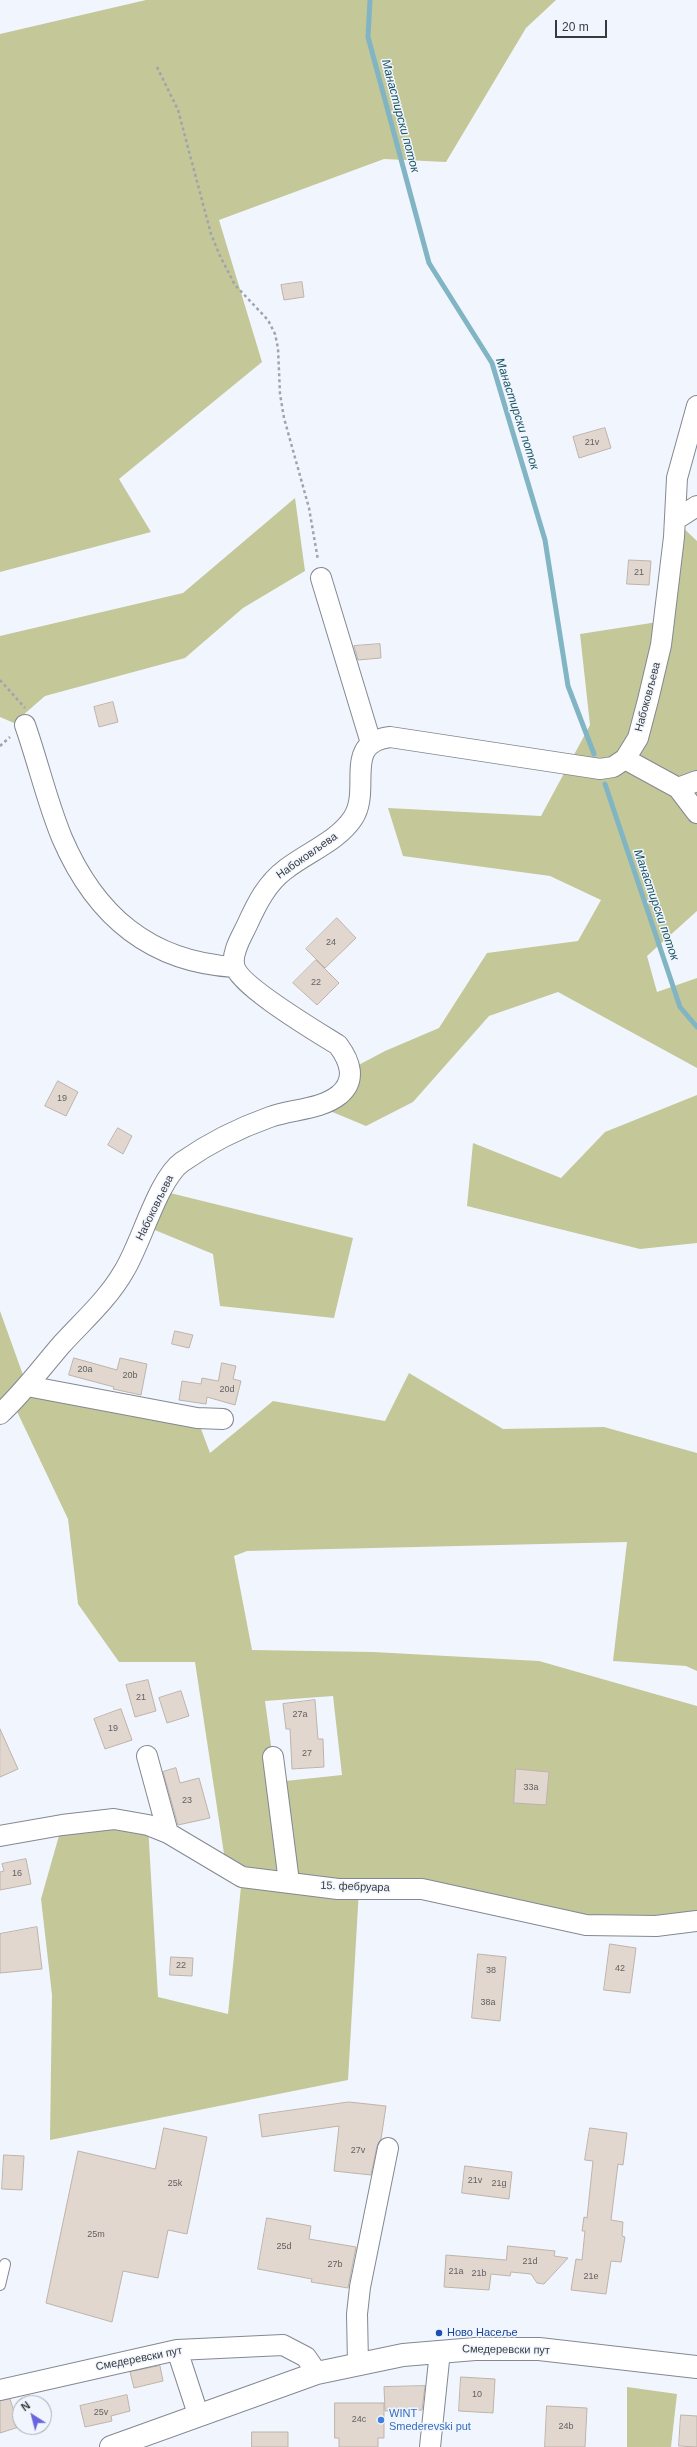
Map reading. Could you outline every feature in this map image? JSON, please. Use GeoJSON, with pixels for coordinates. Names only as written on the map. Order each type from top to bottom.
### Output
{"type":"FeatureCollection","features":[{"type":"Feature","properties":{"kind":"main road","name":"Смедеревски пут"},"geometry":{"type":"LineString","coordinates":[[111,2447],[132,2443],[198,2414],[317,2373],[358,2364],[440,2351],[505,2348],[539,2349],[697,2367]]}},
{"type":"Feature","properties":{"kind":"street","name":"Набоковљева"},"geometry":{"type":"LineString","coordinates":[[625,759],[638,738],[660,653],[675,520],[677,478],[697,406]]}},
{"type":"Feature","properties":{"kind":"street"},"geometry":{"type":"LineString","coordinates":[[675,520],[697,506]]}},
{"type":"Feature","properties":{"kind":"street"},"geometry":{"type":"LineString","coordinates":[[321,578],[372,743],[376,739],[390,737],[600,769],[613,767],[625,759],[678,788],[697,812]]}},
{"type":"Feature","properties":{"kind":"street"},"geometry":{"type":"LineString","coordinates":[[25,725],[62,838],[94,895],[118,922],[147,944],[208,965],[234,967]]}},
{"type":"Feature","properties":{"kind":"street","name":"Набоковљева"},"geometry":{"type":"LineString","coordinates":[[0,1414],[27,1386],[75,1329],[107,1297],[125,1270],[166,1180],[177,1165],[228,1134],[272,1117],[318,1106],[339,1095],[349,1081],[351,1069],[346,1056],[338,1045],[260,994],[234,967],[235,952],[256,905],[274,879],[340,834],[355,816],[361,793],[361,759],[372,743]]}},
{"type":"Feature","properties":{"kind":"street"},"geometry":{"type":"LineString","coordinates":[[678,788],[697,781]]}},
{"type":"Feature","properties":{"kind":"street"},"geometry":{"type":"LineString","coordinates":[[27,1386],[197,1418],[223,1420]]}},
{"type":"Feature","properties":{"kind":"street"},"geometry":{"type":"LineString","coordinates":[[147,1756],[168,1833]]}},
{"type":"Feature","properties":{"kind":"street"},"geometry":{"type":"LineString","coordinates":[[273,1757],[289,1882]]}},
{"type":"Feature","properties":{"kind":"street","name":"15. фебруара"},"geometry":{"type":"LineString","coordinates":[[0,1836],[62,1825],[114,1819],[148,1826],[168,1833],[242,1877],[338,1889],[422,1889],[586,1925],[656,1926],[697,1921]]}},
{"type":"Feature","properties":{"kind":"street"},"geometry":{"type":"LineString","coordinates":[[358,2364],[357,2314],[360,2287],[388,2148]]}},
{"type":"Feature","properties":{"kind":"street","name":"Смедеревски пут"},"geometry":{"type":"LineString","coordinates":[[0,2390],[177,2350],[283,2345],[306,2357],[317,2373]]}},
{"type":"Feature","properties":{"kind":"street"},"geometry":{"type":"LineString","coordinates":[[177,2350],[198,2414]]}},
{"type":"Feature","properties":{"kind":"street"},"geometry":{"type":"LineString","coordinates":[[430,2447],[440,2351]]}},
{"type":"Feature","properties":{"kind":"lane"},"geometry":{"type":"LineString","coordinates":[[0,2285],[5,2264]]}},
{"type":"Feature","properties":{"kind":"path"},"geometry":{"type":"LineString","coordinates":[[157,67],[178,110],[211,234],[220,256],[235,285],[268,320],[274,334],[278,348],[280,394],[284,418],[309,508],[321,578]]}},
{"type":"Feature","properties":{"kind":"path"},"geometry":{"type":"LineString","coordinates":[[0,680],[26,709],[25,725]]}},
{"type":"Feature","properties":{"kind":"green space"},"geometry":{"type":"Polygon","coordinates":[[[146,0],[556,0],[526,28],[446,162],[384,159],[219,220],[262,362],[119,479],[151,532],[0,572],[0,34],[146,0]]]}},
{"type":"Feature","properties":{"kind":"green space"},"geometry":{"type":"Polygon","coordinates":[[[295,498],[305,571],[243,608],[185,658],[45,696],[14,723],[0,717],[0,636],[183,593],[295,498]]]}},
{"type":"Feature","properties":{"kind":"green space"},"geometry":{"type":"Polygon","coordinates":[[[675,520],[697,541],[697,911],[647,956],[657,992],[697,978],[697,1068],[558,992],[489,1016],[413,1102],[366,1126],[318,1106],[351,1069],[385,1051],[439,1028],[487,953],[578,941],[601,900],[550,876],[403,856],[388,808],[541,816],[590,725],[580,634],[664,621],[675,520]]]}},
{"type":"Feature","properties":{"kind":"green space"},"geometry":{"type":"Polygon","coordinates":[[[697,1095],[697,1243],[640,1249],[467,1206],[473,1143],[561,1178],[605,1132],[697,1095]]]}},
{"type":"Feature","properties":{"kind":"green space"},"geometry":{"type":"Polygon","coordinates":[[[162,1191],[353,1238],[334,1318],[220,1306],[213,1254],[145,1226],[162,1191]]]}},
{"type":"Feature","properties":{"kind":"green space"},"geometry":{"type":"Polygon","coordinates":[[[0,1311],[27,1386],[197,1418],[210,1453],[273,1401],[385,1421],[409,1373],[503,1429],[604,1427],[697,1453],[697,1671],[686,1666],[613,1661],[627,1542],[247,1551],[234,1556],[252,1650],[373,1652],[539,1661],[697,1706],[697,1921],[656,1926],[359,1889],[348,2080],[50,2140],[52,1995],[41,1899],[62,1825],[148,1825],[158,1997],[228,2014],[242,1877],[226,1867],[195,1662],[119,1662],[78,1604],[68,1519],[12,1401],[0,1412],[0,1311]],[[333,1696],[265,1701],[276,1782],[342,1775],[333,1696]]]}},
{"type":"Feature","properties":{"kind":"green space"},"geometry":{"type":"Polygon","coordinates":[[[627,2387],[677,2394],[671,2447],[627,2447],[627,2387]]]}},
{"type":"Feature","properties":{"kind":"building"},"geometry":{"type":"Polygon","coordinates":[[[302,282],[304,297],[284,300],[281,285],[302,282]]]}},
{"type":"Feature","properties":{"kind":"building"},"geometry":{"type":"Polygon","coordinates":[[[605,428],[611,448],[579,458],[573,437],[605,428]]]}},
{"type":"Feature","properties":{"kind":"building"},"geometry":{"type":"Polygon","coordinates":[[[629,560],[651,561],[649,585],[627,584],[629,560]]]}},
{"type":"Feature","properties":{"kind":"building"},"geometry":{"type":"Polygon","coordinates":[[[380,644],[381,658],[358,660],[354,646],[380,644]]]}},
{"type":"Feature","properties":{"kind":"building"},"geometry":{"type":"Polygon","coordinates":[[[113,702],[118,722],[99,727],[94,707],[113,702]]]}},
{"type":"Feature","properties":{"kind":"building"},"geometry":{"type":"Polygon","coordinates":[[[337,918],[356,938],[325,968],[306,949],[337,918]]]}},
{"type":"Feature","properties":{"kind":"building"},"geometry":{"type":"Polygon","coordinates":[[[316,960],[339,983],[317,1005],[293,983],[316,960]]]}},
{"type":"Feature","properties":{"kind":"building"},"geometry":{"type":"Polygon","coordinates":[[[58,1081],[78,1092],[66,1116],[45,1106],[58,1081]]]}},
{"type":"Feature","properties":{"kind":"building"},"geometry":{"type":"Polygon","coordinates":[[[118,1128],[132,1136],[123,1154],[108,1145],[118,1128]]]}},
{"type":"Feature","properties":{"kind":"building"},"geometry":{"type":"Polygon","coordinates":[[[175,1331],[193,1335],[189,1348],[172,1344],[175,1331]]]}},
{"type":"Feature","properties":{"kind":"building"},"geometry":{"type":"Polygon","coordinates":[[[74,1358],[117,1370],[120,1358],[147,1364],[141,1395],[113,1389],[114,1387],[69,1375],[74,1358]]]}},
{"type":"Feature","properties":{"kind":"building"},"geometry":{"type":"Polygon","coordinates":[[[222,1363],[236,1366],[233,1379],[241,1381],[235,1405],[207,1397],[206,1404],[179,1400],[182,1381],[201,1384],[202,1378],[218,1381],[222,1363]]]}},
{"type":"Feature","properties":{"kind":"building"},"geometry":{"type":"Polygon","coordinates":[[[148,1680],[156,1711],[135,1717],[126,1685],[148,1680]]]}},
{"type":"Feature","properties":{"kind":"building"},"geometry":{"type":"Polygon","coordinates":[[[181,1691],[189,1716],[167,1723],[159,1698],[181,1691]]]}},
{"type":"Feature","properties":{"kind":"building"},"geometry":{"type":"Polygon","coordinates":[[[315,1700],[318,1739],[323,1739],[324,1767],[292,1769],[290,1729],[286,1729],[283,1704],[315,1700]]]}},
{"type":"Feature","properties":{"kind":"building"},"geometry":{"type":"Polygon","coordinates":[[[121,1709],[132,1740],[105,1749],[94,1719],[121,1709]]]}},
{"type":"Feature","properties":{"kind":"building"},"geometry":{"type":"Polygon","coordinates":[[[0,1729],[18,1769],[0,1777],[0,1729]]]}},
{"type":"Feature","properties":{"kind":"building"},"geometry":{"type":"Polygon","coordinates":[[[176,1768],[180,1783],[199,1778],[210,1818],[178,1825],[163,1772],[176,1768]]]}},
{"type":"Feature","properties":{"kind":"building"},"geometry":{"type":"Polygon","coordinates":[[[516,1769],[549,1772],[546,1805],[514,1803],[516,1769]]]}},
{"type":"Feature","properties":{"kind":"building"},"geometry":{"type":"Polygon","coordinates":[[[26,1859],[31,1884],[0,1890],[0,1872],[4,1871],[2,1864],[26,1859]]]}},
{"type":"Feature","properties":{"kind":"building"},"geometry":{"type":"Polygon","coordinates":[[[37,1927],[42,1969],[0,1973],[0,1934],[37,1927]]]}},
{"type":"Feature","properties":{"kind":"building"},"geometry":{"type":"Polygon","coordinates":[[[610,1944],[636,1948],[630,1993],[604,1990],[610,1944]]]}},
{"type":"Feature","properties":{"kind":"building"},"geometry":{"type":"Polygon","coordinates":[[[478,1954],[506,1957],[500,2021],[472,2018],[478,1954]]]}},
{"type":"Feature","properties":{"kind":"building"},"geometry":{"type":"Polygon","coordinates":[[[171,1957],[193,1958],[192,1976],[170,1975],[171,1957]]]}},
{"type":"Feature","properties":{"kind":"building"},"geometry":{"type":"Polygon","coordinates":[[[349,2102],[386,2106],[381,2139],[377,2146],[371,2175],[334,2171],[339,2126],[262,2137],[259,2115],[349,2102]]]}},
{"type":"Feature","properties":{"kind":"building"},"geometry":{"type":"Polygon","coordinates":[[[164,2128],[207,2137],[187,2234],[168,2230],[158,2278],[123,2271],[112,2322],[46,2303],[78,2151],[155,2169],[164,2128]]]}},
{"type":"Feature","properties":{"kind":"building"},"geometry":{"type":"Polygon","coordinates":[[[590,2128],[627,2133],[623,2165],[618,2164],[611,2220],[623,2222],[622,2236],[625,2237],[621,2262],[611,2261],[606,2294],[571,2290],[576,2259],[582,2260],[585,2231],[582,2231],[584,2217],[587,2218],[593,2161],[585,2160],[590,2128]]]}},
{"type":"Feature","properties":{"kind":"building"},"geometry":{"type":"Polygon","coordinates":[[[4,2155],[24,2156],[22,2190],[2,2189],[4,2155]]]}},
{"type":"Feature","properties":{"kind":"building"},"geometry":{"type":"Polygon","coordinates":[[[465,2166],[512,2172],[509,2199],[462,2193],[465,2166]]]}},
{"type":"Feature","properties":{"kind":"building"},"geometry":{"type":"Polygon","coordinates":[[[267,2218],[311,2226],[309,2239],[356,2247],[348,2288],[311,2282],[312,2279],[258,2269],[267,2218]]]}},
{"type":"Feature","properties":{"kind":"building"},"geometry":{"type":"Polygon","coordinates":[[[508,2246],[555,2251],[554,2256],[568,2258],[544,2284],[537,2283],[531,2274],[511,2272],[510,2276],[491,2274],[489,2290],[444,2287],[446,2255],[506,2260],[508,2246]]]}},
{"type":"Feature","properties":{"kind":"building"},"geometry":{"type":"Polygon","coordinates":[[[160,2366],[163,2381],[134,2388],[130,2372],[160,2366]]]}},
{"type":"Feature","properties":{"kind":"building"},"geometry":{"type":"Polygon","coordinates":[[[461,2377],[495,2379],[493,2413],[459,2411],[461,2377]]]}},
{"type":"Feature","properties":{"kind":"building"},"geometry":{"type":"Polygon","coordinates":[[[425,2386],[422,2410],[385,2411],[384,2387],[425,2386]]]}},
{"type":"Feature","properties":{"kind":"building"},"geometry":{"type":"Polygon","coordinates":[[[127,2395],[130,2411],[111,2416],[112,2421],[85,2427],[80,2406],[127,2395]]]}},
{"type":"Feature","properties":{"kind":"building"},"geometry":{"type":"Polygon","coordinates":[[[10,2399],[12,2405],[12,2429],[0,2433],[0,2401],[10,2399]]]}},
{"type":"Feature","properties":{"kind":"building"},"geometry":{"type":"Polygon","coordinates":[[[335,2403],[384,2403],[384,2438],[378,2438],[378,2447],[339,2447],[339,2438],[335,2438],[335,2403]]]}},
{"type":"Feature","properties":{"kind":"building"},"geometry":{"type":"Polygon","coordinates":[[[547,2406],[587,2408],[585,2447],[545,2447],[547,2406]]]}},
{"type":"Feature","properties":{"kind":"building"},"geometry":{"type":"Polygon","coordinates":[[[681,2415],[697,2416],[697,2447],[679,2446],[681,2415]]]}},
{"type":"Feature","properties":{"kind":"building"},"geometry":{"type":"Polygon","coordinates":[[[252,2432],[288,2432],[288,2447],[252,2447],[252,2432]]]}},
{"type":"Feature","properties":{"kind":"waterway","name":"Манастирски поток"},"geometry":{"type":"LineString","coordinates":[[370,0],[368,37],[429,263],[492,363],[545,540],[568,686],[594,754]]}},
{"type":"Feature","properties":{"kind":"waterway","name":"Манастирски поток"},"geometry":{"type":"LineString","coordinates":[[605,784],[680,1007],[697,1027]]}},
{"type":"Feature","properties":{"kind":"place","name":"Ново Насеље"},"geometry":{"type":"Point","coordinates":[439,2333]}},
{"type":"Feature","properties":{"kind":"place","name":"WINT Smederevski put"},"geometry":{"type":"Point","coordinates":[381,2420]}}]}
